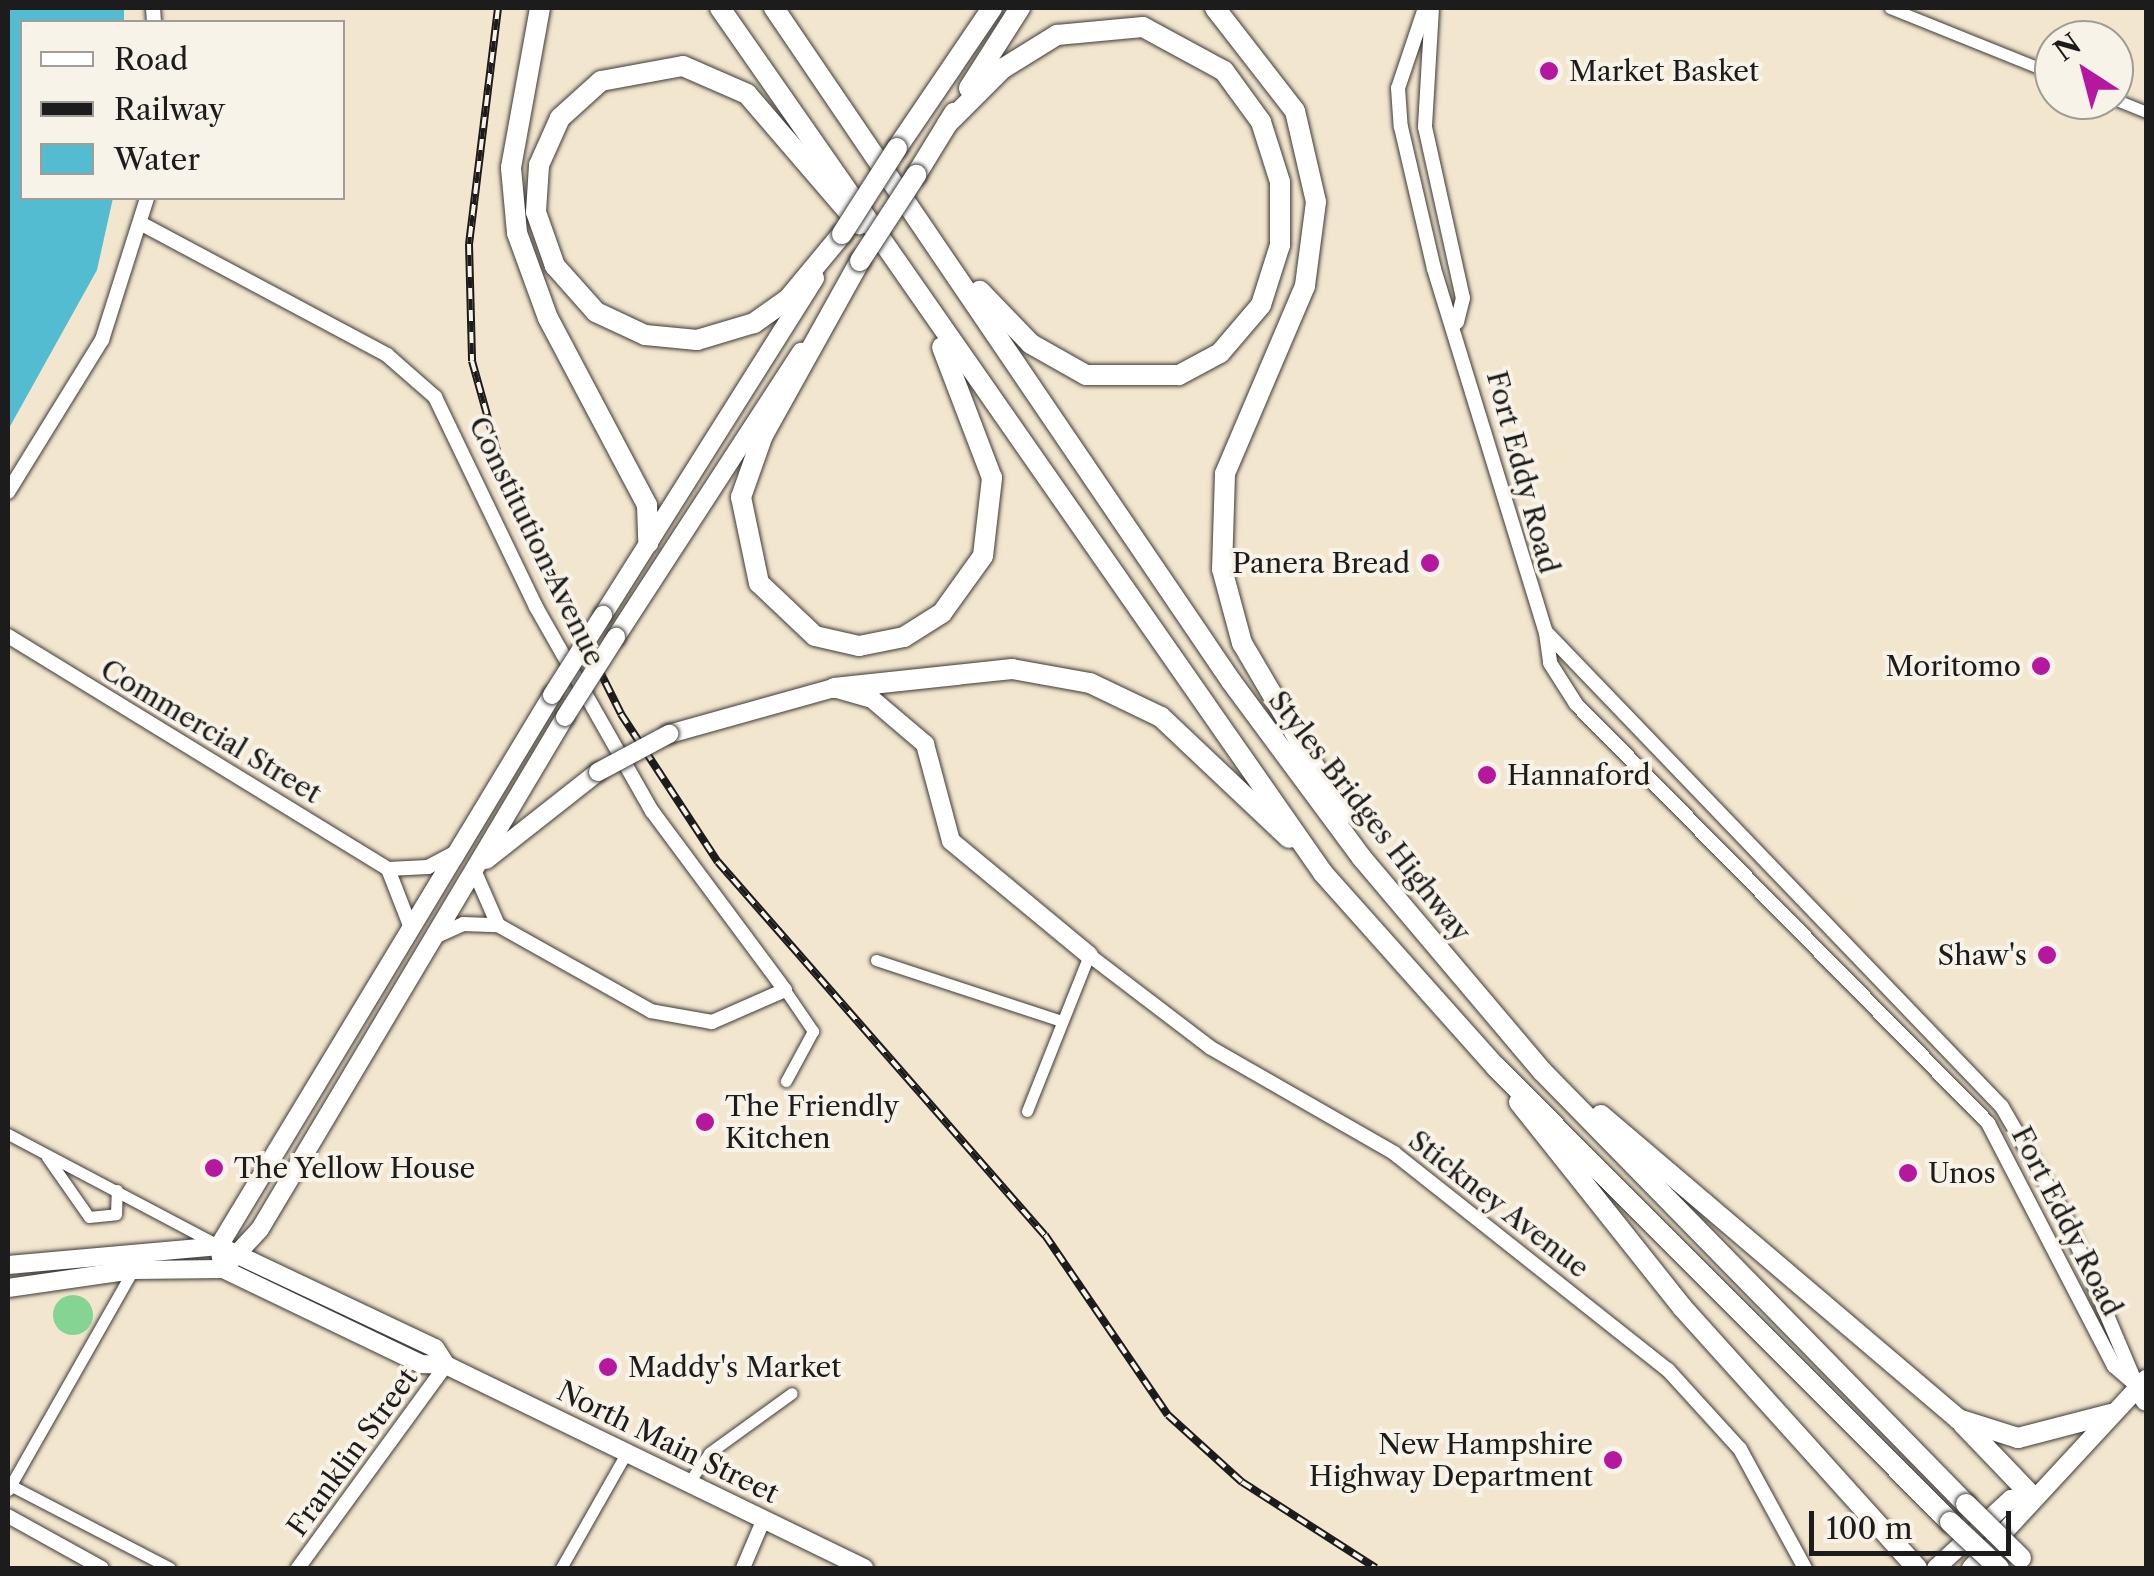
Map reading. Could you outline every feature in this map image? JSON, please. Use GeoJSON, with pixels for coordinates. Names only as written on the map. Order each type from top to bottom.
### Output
{"type":"FeatureCollection","features":[{"type":"Feature","properties":{"kind":"highway"},"geometry":{"type":"LineString","coordinates":[[540,8],[514,134],[517,233],[548,318],[643,496],[648,543]]}},
{"type":"Feature","properties":{"kind":"highway"},"geometry":{"type":"LineString","coordinates":[[720,8],[930,317],[1322,872]]}},
{"type":"Feature","properties":{"kind":"highway","name":"Styles Bridges Highway"},"geometry":{"type":"LineString","coordinates":[[774,8],[1362,858],[1491,1013],[2027,1563]]}},
{"type":"Feature","properties":{"kind":"highway"},"geometry":{"type":"LineString","coordinates":[[784,8],[803,48]]}},
{"type":"Feature","properties":{"kind":"highway"},"geometry":{"type":"LineString","coordinates":[[954,59],[976,8]]}},
{"type":"Feature","properties":{"kind":"highway"},"geometry":{"type":"LineString","coordinates":[[886,250],[758,105],[697,68],[658,64],[601,80],[570,105],[544,148],[536,197],[548,253],[576,294],[631,331],[681,341],[742,328],[774,312],[837,243],[897,148],[954,59],[992,8]]}},
{"type":"Feature","properties":{"kind":"highway"},"geometry":{"type":"LineString","coordinates":[[930,317],[987,456],[991,529],[971,580],[942,613],[875,645],[828,641],[789,620],[758,583],[744,539],[750,462],[817,330],[1020,8]]}},
{"type":"Feature","properties":{"kind":"highway"},"geometry":{"type":"LineString","coordinates":[[1215,8],[1294,111],[1316,202],[1305,286],[1226,474],[1222,570],[1242,643],[1362,858]]}},
{"type":"Feature","properties":{"kind":"highway"},"geometry":{"type":"LineString","coordinates":[[942,252],[1057,362],[1148,381],[1193,369],[1243,331],[1273,276],[1283,214],[1272,152],[1244,95],[1200,50],[1143,27],[1080,30],[1035,46],[946,124]]}},
{"type":"Feature","properties":{"kind":"highway"},"geometry":{"type":"LineString","coordinates":[[834,688],[996,670],[1090,683],[1198,746],[1322,872],[1496,1067],[1999,1568]]}},
{"type":"Feature","properties":{"kind":"highway"},"geometry":{"type":"LineString","coordinates":[[1491,1013],[1958,1420],[2031,1495]]}},
{"type":"Feature","properties":{"kind":"highway"},"geometry":{"type":"LineString","coordinates":[[1496,1067],[1549,1148],[1682,1307],[1917,1568]]}},
{"type":"Feature","properties":{"kind":"highway"},"geometry":{"type":"LineString","coordinates":[[1958,1420],[2018,1438],[2110,1414]]}},
{"type":"Feature","properties":{"kind":"main road"},"geometry":{"type":"LineString","coordinates":[[223,1269],[218,1246],[552,695],[837,243]]}},
{"type":"Feature","properties":{"kind":"main road"},"geometry":{"type":"LineString","coordinates":[[8,1288],[132,1270],[223,1269],[244,1255],[565,718],[817,330]]}},
{"type":"Feature","properties":{"kind":"main road"},"geometry":{"type":"LineString","coordinates":[[474,870],[598,772],[668,734],[834,688],[897,712],[934,764],[951,840],[1089,955]]}},
{"type":"Feature","properties":{"kind":"main road"},"geometry":{"type":"LineString","coordinates":[[8,1265],[218,1246]]}},
{"type":"Feature","properties":{"kind":"main road","name":"North Main Street"},"geometry":{"type":"LineString","coordinates":[[218,1246],[435,1348],[446,1365]]}},
{"type":"Feature","properties":{"kind":"main road","name":"North Main Street"},"geometry":{"type":"LineString","coordinates":[[223,1269],[421,1364],[446,1365],[628,1450],[763,1521],[864,1568]]}},
{"type":"Feature","properties":{"kind":"main road"},"geometry":{"type":"LineString","coordinates":[[1972,1568],[2026,1514],[2031,1495],[2110,1414],[2144,1389]]}},
{"type":"Feature","properties":{"kind":"main road"},"geometry":{"type":"LineString","coordinates":[[1936,1568],[2011,1499],[2031,1495]]}},
{"type":"Feature","properties":{"kind":"street","name":"Fort Eddy Road"},"geometry":{"type":"LineString","coordinates":[[1429,8],[1398,88],[1401,125],[1434,269],[1457,322],[1546,632],[1550,663],[1576,704],[1988,1123],[2114,1366],[2144,1389]]}},
{"type":"Feature","properties":{"kind":"street","name":"Fort Eddy Road"},"geometry":{"type":"LineString","coordinates":[[1429,8],[1424,127],[1463,298],[1457,322]]}},
{"type":"Feature","properties":{"kind":"street"},"geometry":{"type":"LineString","coordinates":[[1890,8],[2034,66]]}},
{"type":"Feature","properties":{"kind":"street"},"geometry":{"type":"LineString","coordinates":[[8,492],[102,340],[147,200]]}},
{"type":"Feature","properties":{"kind":"street","name":"Constitution Avenue"},"geometry":{"type":"LineString","coordinates":[[142,224],[387,355],[435,397],[536,607],[652,812],[785,990]]}},
{"type":"Feature","properties":{"kind":"street","name":"Fort Eddy Road"},"geometry":{"type":"LineString","coordinates":[[1546,632],[2002,1107],[2064,1214],[2144,1389]]}},
{"type":"Feature","properties":{"kind":"street","name":"Commercial Street"},"geometry":{"type":"LineString","coordinates":[[8,636],[388,869]]}},
{"type":"Feature","properties":{"kind":"street"},"geometry":{"type":"LineString","coordinates":[[410,928],[388,869],[428,867],[456,852]]}},
{"type":"Feature","properties":{"kind":"street"},"geometry":{"type":"LineString","coordinates":[[474,870],[498,925]]}},
{"type":"Feature","properties":{"kind":"street"},"geometry":{"type":"LineString","coordinates":[[432,938],[463,924],[498,925],[595,985],[675,1018],[731,1018],[785,990],[813,1031],[786,1081]]}},
{"type":"Feature","properties":{"kind":"street"},"geometry":{"type":"LineString","coordinates":[[1027,1110],[1089,955]]}},
{"type":"Feature","properties":{"kind":"street","name":"Stickney Avenue"},"geometry":{"type":"LineString","coordinates":[[1089,955],[1211,1048],[1394,1153],[1668,1370],[1740,1449],[1806,1568]]}},
{"type":"Feature","properties":{"kind":"street"},"geometry":{"type":"LineString","coordinates":[[876,960],[1062,1021]]}},
{"type":"Feature","properties":{"kind":"street"},"geometry":{"type":"LineString","coordinates":[[8,1134],[218,1246]]}},
{"type":"Feature","properties":{"kind":"street"},"geometry":{"type":"LineString","coordinates":[[44,1154],[89,1217],[116,1214],[117,1190]]}},
{"type":"Feature","properties":{"kind":"street"},"geometry":{"type":"LineString","coordinates":[[132,1270],[8,1487],[170,1568]]}},
{"type":"Feature","properties":{"kind":"street","name":"Franklin Street"},"geometry":{"type":"LineString","coordinates":[[298,1568],[446,1365]]}},
{"type":"Feature","properties":{"kind":"street"},"geometry":{"type":"LineString","coordinates":[[690,1482],[709,1453],[792,1392]]}},
{"type":"Feature","properties":{"kind":"street"},"geometry":{"type":"LineString","coordinates":[[561,1568],[628,1450]]}},
{"type":"Feature","properties":{"kind":"street"},"geometry":{"type":"LineString","coordinates":[[8,1516],[102,1568]]}},
{"type":"Feature","properties":{"kind":"street"},"geometry":{"type":"LineString","coordinates":[[744,1568],[763,1521]]}},
{"type":"Feature","properties":{"kind":"green space"},"geometry":{"type":"Polygon","coordinates":[[[73,1295],[87,1301],[93,1315],[87,1329],[73,1335],[59,1329],[53,1315],[59,1301],[73,1295]]]}},
{"type":"Feature","properties":{"kind":"water"},"geometry":{"type":"Polygon","coordinates":[[[8,8],[124,8],[124,20],[20,20],[20,200],[113,200],[97,270],[8,430],[8,8]]]}},
{"type":"Feature","properties":{"kind":"railway"},"geometry":{"type":"LineString","coordinates":[[498,8],[469,244],[472,361],[507,486],[621,714],[718,862],[1045,1235],[1168,1415],[1242,1482],[1376,1568]]}},
{"type":"Feature","properties":{"kind":"place","name":"Market Basket"},"geometry":{"type":"Point","coordinates":[1549,71]}},
{"type":"Feature","properties":{"kind":"place","name":"Panera Bread"},"geometry":{"type":"Point","coordinates":[1430,563]}},
{"type":"Feature","properties":{"kind":"place","name":"Moritomo"},"geometry":{"type":"Point","coordinates":[2041,666]}},
{"type":"Feature","properties":{"kind":"place","name":"Hannaford"},"geometry":{"type":"Point","coordinates":[1487,775]}},
{"type":"Feature","properties":{"kind":"place","name":"Shaw's"},"geometry":{"type":"Point","coordinates":[2047,955]}},
{"type":"Feature","properties":{"kind":"place","name":"The Friendly Kitchen"},"geometry":{"type":"Point","coordinates":[705,1122]}},
{"type":"Feature","properties":{"kind":"place","name":"The Yellow House"},"geometry":{"type":"Point","coordinates":[214,1168]}},
{"type":"Feature","properties":{"kind":"place","name":"Unos"},"geometry":{"type":"Point","coordinates":[1908,1173]}},
{"type":"Feature","properties":{"kind":"place","name":"Maddy's Market"},"geometry":{"type":"Point","coordinates":[608,1367]}},
{"type":"Feature","properties":{"kind":"place","name":"New Hampshire Highway Department"},"geometry":{"type":"Point","coordinates":[1613,1460]}}]}
